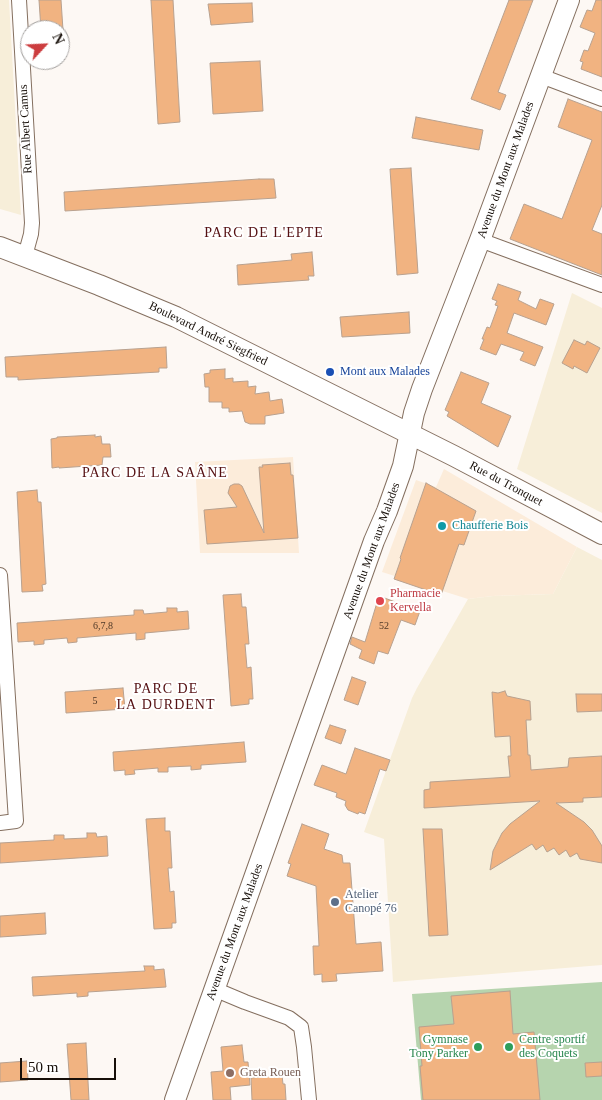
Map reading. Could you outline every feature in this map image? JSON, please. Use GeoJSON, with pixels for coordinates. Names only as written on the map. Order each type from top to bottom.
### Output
{"type":"FeatureCollection","features":[{"type":"Feature","properties":{"kind":"street","name":"Rue Albert Camus"},"geometry":{"type":"LineString","coordinates":[[19,0],[32,223],[25,256]]}},
{"type":"Feature","properties":{"kind":"street","name":"Avenue du Mont aux Malades"},"geometry":{"type":"LineString","coordinates":[[175,1100],[374,541],[405,462],[414,413],[421,393],[569,1]]}},
{"type":"Feature","properties":{"kind":"street"},"geometry":{"type":"LineString","coordinates":[[541,76],[602,99]]}},
{"type":"Feature","properties":{"kind":"street"},"geometry":{"type":"LineString","coordinates":[[480,240],[602,285]]}},
{"type":"Feature","properties":{"kind":"street","name":"Boulevard André Siegfried"},"geometry":{"type":"LineString","coordinates":[[0,247],[176,317],[410,435]]}},
{"type":"Feature","properties":{"kind":"street","name":"Rue du Tronquet"},"geometry":{"type":"LineString","coordinates":[[410,435],[602,534]]}},
{"type":"Feature","properties":{"kind":"street"},"geometry":{"type":"LineString","coordinates":[[0,575],[16,822],[0,822]]}},
{"type":"Feature","properties":{"kind":"street"},"geometry":{"type":"LineString","coordinates":[[214,990],[289,1018],[301,1027],[308,1100]]}},
{"type":"Feature","properties":{"kind":"shaded area"},"geometry":{"type":"Polygon","coordinates":[[[0,0],[9,0],[21,215],[0,209],[0,0]]]}},
{"type":"Feature","properties":{"kind":"shaded area"},"geometry":{"type":"Polygon","coordinates":[[[572,293],[602,308],[602,513],[517,469],[572,293]]]}},
{"type":"Feature","properties":{"kind":"shaded area"},"geometry":{"type":"Polygon","coordinates":[[[293,457],[299,553],[200,553],[195,462],[293,457]]]}},
{"type":"Feature","properties":{"kind":"shaded area"},"geometry":{"type":"Polygon","coordinates":[[[444,469],[577,547],[553,594],[493,596],[468,599],[382,572],[416,480],[436,487],[444,469]]]}},
{"type":"Feature","properties":{"kind":"shaded area"},"geometry":{"type":"Polygon","coordinates":[[[577,547],[602,560],[602,965],[393,982],[384,839],[364,832],[412,698],[468,599],[493,596],[553,594],[577,547]]]}},
{"type":"Feature","properties":{"kind":"green space","name":"Centre sportif des Coquets"},"geometry":{"type":"Polygon","coordinates":[[[602,982],[602,1100],[421,1100],[412,994],[602,982]]]}},
{"type":"Feature","properties":{"kind":"building"},"geometry":{"type":"Polygon","coordinates":[[[39,0],[61,0],[62,20],[40,20],[39,0]]]}},
{"type":"Feature","properties":{"kind":"building"},"geometry":{"type":"Polygon","coordinates":[[[151,0],[173,0],[180,122],[158,124],[151,0]]]}},
{"type":"Feature","properties":{"kind":"building"},"geometry":{"type":"Polygon","coordinates":[[[509,0],[533,0],[498,92],[506,95],[500,110],[471,99],[509,0]]]}},
{"type":"Feature","properties":{"kind":"building"},"geometry":{"type":"Polygon","coordinates":[[[596,0],[602,0],[602,77],[581,69],[583,62],[580,61],[584,50],[588,51],[595,33],[580,27],[587,10],[592,11],[596,0]]]}},
{"type":"Feature","properties":{"kind":"building"},"geometry":{"type":"Polygon","coordinates":[[[252,3],[253,22],[211,25],[208,4],[252,3]]]}},
{"type":"Feature","properties":{"kind":"building"},"geometry":{"type":"Polygon","coordinates":[[[260,61],[263,111],[213,114],[210,63],[260,61]]]}},
{"type":"Feature","properties":{"kind":"building"},"geometry":{"type":"Polygon","coordinates":[[[568,99],[602,112],[602,205],[592,230],[602,234],[602,275],[510,239],[524,204],[562,219],[592,140],[558,127],[568,99]]]}},
{"type":"Feature","properties":{"kind":"building"},"geometry":{"type":"Polygon","coordinates":[[[416,117],[483,130],[479,150],[412,138],[416,117]]]}},
{"type":"Feature","properties":{"kind":"building"},"geometry":{"type":"Polygon","coordinates":[[[411,168],[418,273],[397,275],[390,169],[411,168]]]}},
{"type":"Feature","properties":{"kind":"building"},"geometry":{"type":"Polygon","coordinates":[[[274,179],[276,198],[65,211],[64,192],[274,179]]]}},
{"type":"Feature","properties":{"kind":"building"},"geometry":{"type":"Polygon","coordinates":[[[312,252],[314,276],[308,276],[309,280],[238,285],[237,265],[292,260],[291,254],[312,252]]]}},
{"type":"Feature","properties":{"kind":"building"},"geometry":{"type":"Polygon","coordinates":[[[498,284],[521,292],[518,300],[536,309],[540,299],[554,304],[546,325],[514,313],[507,333],[543,347],[535,366],[520,360],[524,352],[501,344],[496,355],[480,349],[487,327],[490,328],[498,306],[495,305],[497,301],[492,299],[498,284]]]}},
{"type":"Feature","properties":{"kind":"building"},"geometry":{"type":"Polygon","coordinates":[[[409,312],[410,333],[342,337],[340,317],[409,312]]]}},
{"type":"Feature","properties":{"kind":"building"},"geometry":{"type":"Polygon","coordinates":[[[574,340],[585,345],[587,341],[600,348],[587,373],[574,366],[573,369],[562,363],[574,340]]]}},
{"type":"Feature","properties":{"kind":"building"},"geometry":{"type":"Polygon","coordinates":[[[166,347],[167,368],[159,368],[159,372],[18,380],[18,377],[6,377],[5,357],[166,347]]]}},
{"type":"Feature","properties":{"kind":"building"},"geometry":{"type":"Polygon","coordinates":[[[225,369],[225,379],[233,378],[233,382],[248,381],[248,387],[256,386],[255,394],[269,392],[270,401],[282,399],[284,413],[265,416],[265,424],[250,424],[245,422],[242,411],[229,412],[229,408],[222,408],[222,402],[209,402],[209,387],[205,387],[204,374],[210,373],[210,370],[225,369]]]}},
{"type":"Feature","properties":{"kind":"building"},"geometry":{"type":"Polygon","coordinates":[[[461,372],[489,383],[481,403],[511,416],[498,447],[447,416],[449,412],[445,410],[461,372]]]}},
{"type":"Feature","properties":{"kind":"building"},"geometry":{"type":"Polygon","coordinates":[[[95,435],[95,437],[101,436],[102,444],[110,444],[111,457],[103,457],[102,465],[52,468],[51,439],[95,435]]]}},
{"type":"Feature","properties":{"kind":"building"},"geometry":{"type":"Polygon","coordinates":[[[290,463],[291,475],[293,475],[298,538],[207,544],[204,510],[237,507],[228,493],[230,486],[234,484],[242,486],[264,533],[259,467],[263,467],[262,465],[290,463]]]}},
{"type":"Feature","properties":{"kind":"building","name":"Chaufferie Bois"},"geometry":{"type":"Polygon","coordinates":[[[426,483],[476,511],[464,545],[459,544],[441,595],[394,579],[426,483]]]}},
{"type":"Feature","properties":{"kind":"building"},"geometry":{"type":"Polygon","coordinates":[[[37,490],[38,502],[41,502],[46,584],[42,585],[43,591],[22,592],[17,492],[37,490]]]}},
{"type":"Feature","properties":{"kind":"building"},"geometry":{"type":"Polygon","coordinates":[[[241,594],[242,607],[246,607],[249,644],[245,644],[247,668],[251,667],[253,699],[249,699],[249,704],[231,706],[223,595],[241,594]]]}},
{"type":"Feature","properties":{"kind":"building"},"geometry":{"type":"Polygon","coordinates":[[[379,596],[420,611],[415,625],[401,620],[388,654],[378,651],[374,664],[359,658],[362,650],[350,644],[352,637],[365,642],[379,596]]]}},
{"type":"Feature","properties":{"kind":"building"},"geometry":{"type":"Polygon","coordinates":[[[167,608],[177,608],[177,612],[188,611],[189,629],[145,633],[145,639],[136,640],[136,633],[77,638],[77,642],[68,643],[67,638],[44,640],[44,644],[34,645],[34,641],[18,642],[17,623],[134,615],[134,610],[143,610],[144,614],[167,612],[167,608]]]}},
{"type":"Feature","properties":{"kind":"building"},"geometry":{"type":"Polygon","coordinates":[[[352,677],[366,682],[358,705],[344,700],[352,677]]]}},
{"type":"Feature","properties":{"kind":"building"},"geometry":{"type":"Polygon","coordinates":[[[123,688],[125,709],[66,713],[65,692],[123,688]]]}},
{"type":"Feature","properties":{"kind":"building"},"geometry":{"type":"Polygon","coordinates":[[[505,691],[507,696],[530,701],[531,720],[526,720],[531,770],[568,767],[569,758],[602,756],[602,797],[583,798],[583,802],[556,803],[584,822],[592,830],[602,846],[602,863],[580,859],[577,853],[570,857],[566,850],[559,855],[554,848],[547,852],[543,845],[536,850],[532,844],[490,870],[493,851],[502,833],[510,824],[540,801],[424,808],[424,790],[430,789],[430,782],[510,777],[508,756],[511,756],[510,736],[495,737],[492,692],[505,691]]]}},
{"type":"Feature","properties":{"kind":"building"},"geometry":{"type":"Polygon","coordinates":[[[576,694],[602,694],[602,711],[577,712],[576,694]]]}},
{"type":"Feature","properties":{"kind":"building"},"geometry":{"type":"Polygon","coordinates":[[[330,725],[346,730],[341,744],[325,738],[330,725]]]}},
{"type":"Feature","properties":{"kind":"building"},"geometry":{"type":"Polygon","coordinates":[[[244,742],[246,762],[201,765],[201,769],[191,770],[191,766],[168,767],[168,772],[158,772],[158,768],[134,770],[135,774],[125,775],[125,770],[114,771],[113,752],[244,742]]]}},
{"type":"Feature","properties":{"kind":"building"},"geometry":{"type":"Polygon","coordinates":[[[355,748],[390,760],[386,771],[380,769],[365,814],[359,812],[358,814],[348,810],[345,805],[346,801],[336,797],[337,793],[314,785],[322,765],[346,774],[355,748]]]}},
{"type":"Feature","properties":{"kind":"building"},"geometry":{"type":"Polygon","coordinates":[[[165,818],[165,831],[170,831],[172,868],[168,868],[170,892],[174,891],[176,923],[172,923],[172,928],[154,929],[146,819],[165,818]]]}},
{"type":"Feature","properties":{"kind":"building"},"geometry":{"type":"Polygon","coordinates":[[[302,824],[329,834],[324,849],[342,855],[343,863],[350,863],[356,944],[381,942],[383,971],[336,974],[337,981],[322,982],[322,974],[314,975],[313,946],[319,946],[316,886],[287,876],[291,864],[288,863],[302,824]]]}},
{"type":"Feature","properties":{"kind":"building"},"geometry":{"type":"Polygon","coordinates":[[[423,829],[442,829],[448,935],[429,936],[423,829]]]}},
{"type":"Feature","properties":{"kind":"building"},"geometry":{"type":"Polygon","coordinates":[[[87,833],[96,833],[97,837],[107,836],[108,856],[0,863],[0,843],[54,840],[54,835],[64,835],[64,839],[87,838],[87,833]]]}},
{"type":"Feature","properties":{"kind":"building"},"geometry":{"type":"Polygon","coordinates":[[[45,913],[46,934],[0,937],[0,916],[45,913]]]}},
{"type":"Feature","properties":{"kind":"building"},"geometry":{"type":"Polygon","coordinates":[[[144,966],[154,966],[154,970],[164,969],[166,987],[88,992],[88,996],[77,997],[77,993],[33,996],[32,977],[145,971],[144,966]]]}},
{"type":"Feature","properties":{"kind":"building","name":"Gymnase Tony Parker"},"geometry":{"type":"Polygon","coordinates":[[[510,991],[513,1034],[534,1032],[540,1100],[423,1100],[419,1027],[454,1024],[451,996],[510,991]]]}},
{"type":"Feature","properties":{"kind":"building"},"geometry":{"type":"Polygon","coordinates":[[[86,1043],[89,1100],[71,1100],[67,1044],[86,1043]]]}},
{"type":"Feature","properties":{"kind":"building","name":"Greta Rouen"},"geometry":{"type":"Polygon","coordinates":[[[242,1045],[244,1062],[248,1062],[250,1085],[230,1087],[231,1100],[213,1100],[211,1072],[223,1071],[221,1047],[242,1045]]]}},
{"type":"Feature","properties":{"kind":"building"},"geometry":{"type":"Polygon","coordinates":[[[27,1061],[28,1080],[0,1082],[0,1063],[27,1061]]]}},
{"type":"Feature","properties":{"kind":"building"},"geometry":{"type":"Polygon","coordinates":[[[602,1062],[602,1076],[586,1077],[585,1063],[602,1062]]]}},
{"type":"Feature","properties":{"kind":"building"},"geometry":{"type":"Polygon","coordinates":[[[282,1075],[283,1084],[285,1084],[286,1100],[252,1100],[251,1078],[282,1075]]]}},
{"type":"Feature","properties":{"kind":"place","name":"Mont aux Malades"},"geometry":{"type":"Point","coordinates":[330,372]}},
{"type":"Feature","properties":{"kind":"place","name":"Chaufferie Bois"},"geometry":{"type":"Point","coordinates":[442,526]}},
{"type":"Feature","properties":{"kind":"place","name":"Pharmacie Kervella"},"geometry":{"type":"Point","coordinates":[380,601]}},
{"type":"Feature","properties":{"kind":"place","name":"Atelier Canopé 76"},"geometry":{"type":"Point","coordinates":[335,902]}},
{"type":"Feature","properties":{"kind":"place","name":"Gymnase Tony Parker"},"geometry":{"type":"Point","coordinates":[478,1047]}},
{"type":"Feature","properties":{"kind":"place","name":"Centre sportif des Coquets"},"geometry":{"type":"Point","coordinates":[509,1047]}},
{"type":"Feature","properties":{"kind":"place","name":"Greta Rouen"},"geometry":{"type":"Point","coordinates":[230,1073]}},
{"type":"Feature","properties":{"kind":"district","name":"PARC DE L'EPTE"},"geometry":{"type":"Point","coordinates":[264,233]}},
{"type":"Feature","properties":{"kind":"district","name":"PARC DE LA SAÂNE"},"geometry":{"type":"Point","coordinates":[155,473]}},
{"type":"Feature","properties":{"kind":"district","name":"PARC DE LA DURDENT"},"geometry":{"type":"Point","coordinates":[166,698]}}]}
